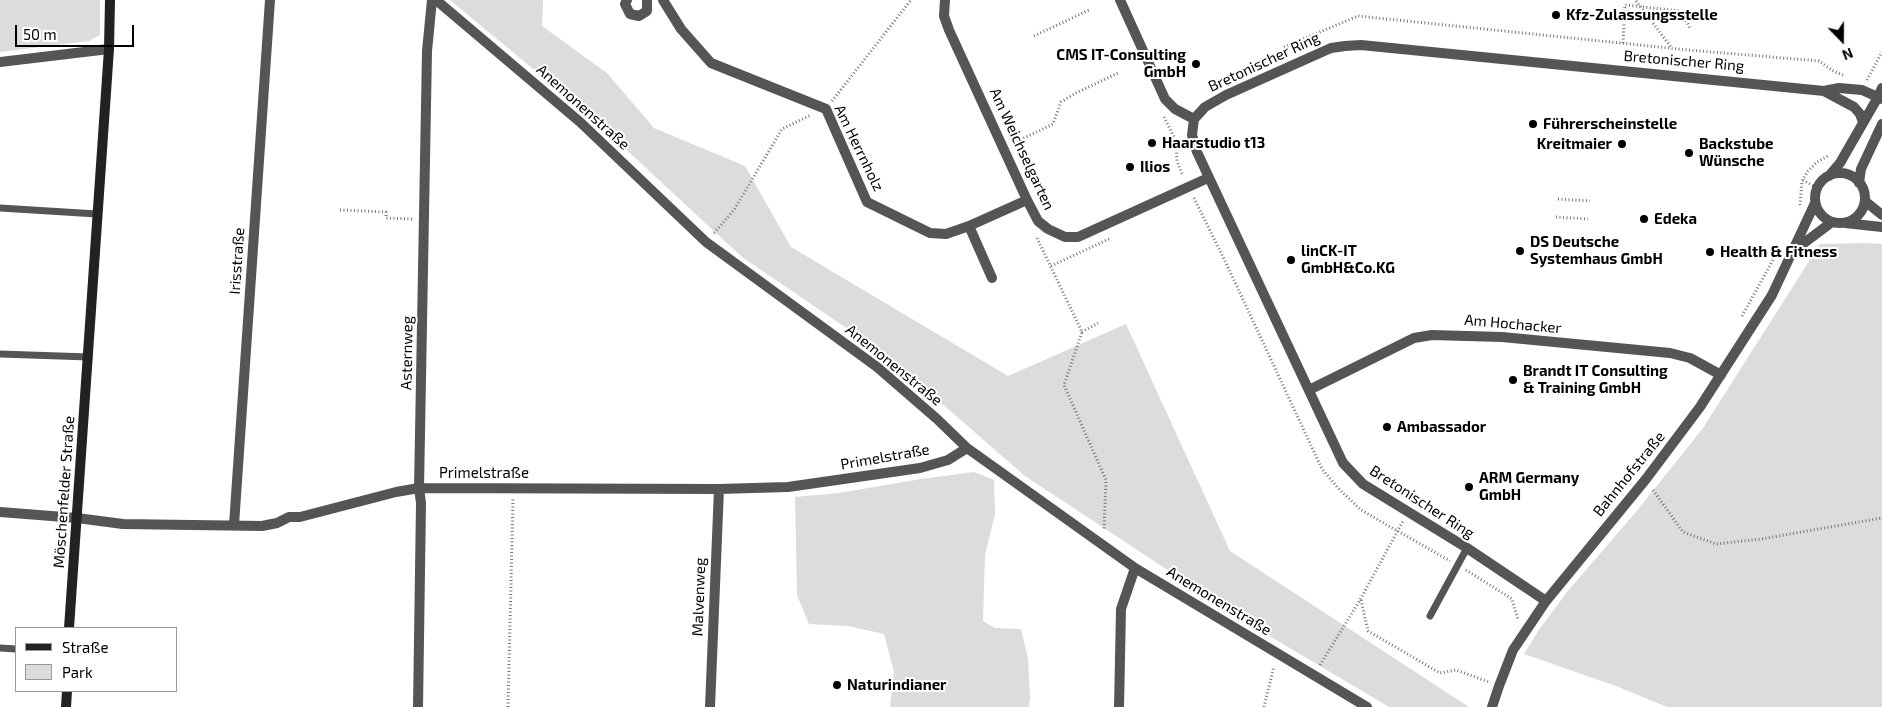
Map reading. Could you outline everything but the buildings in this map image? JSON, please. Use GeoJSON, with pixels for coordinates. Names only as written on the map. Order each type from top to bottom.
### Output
{"type":"FeatureCollection","features":[{"type":"Feature","properties":{"kind":"street","name":"Möschenfelder Straße"},"geometry":{"type":"LineString","coordinates":[[69,627],[109,49],[110,0]]}},
{"type":"Feature","properties":{"kind":"street","name":"Irisstraße"},"geometry":{"type":"LineString","coordinates":[[234,525],[270,0]]}},
{"type":"Feature","properties":{"kind":"street","name":"Asternweg"},"geometry":{"type":"LineString","coordinates":[[418,707],[421,503],[419,488],[427,51],[432,0]]}},
{"type":"Feature","properties":{"kind":"street","name":"Anemonenstraße"},"geometry":{"type":"LineString","coordinates":[[436,0],[580,122],[706,242],[877,367],[967,448],[1135,568],[1367,707]]}},
{"type":"Feature","properties":{"kind":"street"},"geometry":{"type":"LineString","coordinates":[[627,0],[625,4],[630,14],[639,16],[647,10],[648,0]]}},
{"type":"Feature","properties":{"kind":"street","name":"Am Herrnholz"},"geometry":{"type":"LineString","coordinates":[[663,0],[681,29],[711,64],[826,109],[867,202],[930,233],[946,234],[969,226],[1027,200]]}},
{"type":"Feature","properties":{"kind":"street","name":"Am Weichselgarten"},"geometry":{"type":"LineString","coordinates":[[945,0],[944,16],[1027,200],[1038,221],[1048,229],[1065,237],[1078,237],[1208,178]]}},
{"type":"Feature","properties":{"kind":"street"},"geometry":{"type":"LineString","coordinates":[[1120,0],[1165,99],[1175,109],[1194,120]]}},
{"type":"Feature","properties":{"kind":"street","name":"Bretonischer Ring"},"geometry":{"type":"LineString","coordinates":[[1546,601],[1467,548],[1364,484],[1343,463],[1196,152],[1192,135],[1194,120],[1205,107],[1226,95],[1331,48],[1345,46],[1371,46],[1824,91],[1839,88],[1862,90],[1881,95]]}},
{"type":"Feature","properties":{"kind":"street"},"geometry":{"type":"LineString","coordinates":[[0,62],[109,49]]}},
{"type":"Feature","properties":{"kind":"street","name":"Bretonischer Ring"},"geometry":{"type":"LineString","coordinates":[[1824,91],[1854,107],[1864,122]]}},
{"type":"Feature","properties":{"kind":"street"},"geometry":{"type":"LineString","coordinates":[[1829,176],[1840,163],[1881,95]]}},
{"type":"Feature","properties":{"kind":"street"},"geometry":{"type":"LineString","coordinates":[[1859,183],[1861,169],[1882,124]]}},
{"type":"Feature","properties":{"kind":"street"},"geometry":{"type":"LineString","coordinates":[[1817,188],[1824,179],[1836,174],[1849,175],[1859,183],[1863,188],[1865,201],[1859,215],[1845,223]]}},
{"type":"Feature","properties":{"kind":"street","name":"Bahnhofstraße"},"geometry":{"type":"LineString","coordinates":[[1492,707],[1498,686],[1513,650],[1546,601],[1646,479],[1690,421],[1772,294],[1816,203],[1817,188]]}},
{"type":"Feature","properties":{"kind":"street"},"geometry":{"type":"LineString","coordinates":[[1865,201],[1882,215]]}},
{"type":"Feature","properties":{"kind":"street"},"geometry":{"type":"LineString","coordinates":[[1816,203],[1821,215],[1832,222],[1882,227]]}},
{"type":"Feature","properties":{"kind":"street","name":"Bahnhofstraße"},"geometry":{"type":"LineString","coordinates":[[1790,259],[1804,243],[1832,222]]}},
{"type":"Feature","properties":{"kind":"street"},"geometry":{"type":"LineString","coordinates":[[969,226],[992,278]]}},
{"type":"Feature","properties":{"kind":"street","name":"Am Hochacker"},"geometry":{"type":"LineString","coordinates":[[1309,390],[1414,338],[1432,335],[1502,337],[1670,352],[1690,358],[1721,375]]}},
{"type":"Feature","properties":{"kind":"street","name":"Primelstraße"},"geometry":{"type":"LineString","coordinates":[[0,512],[78,518],[123,524],[262,526],[277,523],[289,517],[300,517],[396,492],[419,488],[719,489],[788,487],[920,468],[948,460],[967,448]]}},
{"type":"Feature","properties":{"kind":"street","name":"Malvenweg"},"geometry":{"type":"LineString","coordinates":[[710,707],[719,489]]}},
{"type":"Feature","properties":{"kind":"street"},"geometry":{"type":"LineString","coordinates":[[1119,707],[1121,609],[1135,568]]}},
{"type":"Feature","properties":{"kind":"street"},"geometry":{"type":"LineString","coordinates":[[66,707],[67,692]]}},
{"type":"Feature","properties":{"kind":"lane"},"geometry":{"type":"LineString","coordinates":[[0,208],[97,214]]}},
{"type":"Feature","properties":{"kind":"lane"},"geometry":{"type":"LineString","coordinates":[[0,354],[88,357]]}},
{"type":"Feature","properties":{"kind":"lane"},"geometry":{"type":"LineString","coordinates":[[1430,616],[1467,548]]}},
{"type":"Feature","properties":{"kind":"lane"},"geometry":{"type":"LineString","coordinates":[[0,648],[15,649]]}},
{"type":"Feature","properties":{"kind":"path"},"geometry":{"type":"LineString","coordinates":[[706,242],[734,210],[782,129],[826,109],[911,0]]}},
{"type":"Feature","properties":{"kind":"path"},"geometry":{"type":"LineString","coordinates":[[1636,1],[1672,48]]}},
{"type":"Feature","properties":{"kind":"path"},"geometry":{"type":"LineString","coordinates":[[1623,43],[1625,5],[1681,11],[1690,28]]}},
{"type":"Feature","properties":{"kind":"path"},"geometry":{"type":"LineString","coordinates":[[1034,36],[1089,10]]}},
{"type":"Feature","properties":{"kind":"path"},"geometry":{"type":"LineString","coordinates":[[1284,48],[1358,16],[1819,61],[1835,72],[1848,76]]}},
{"type":"Feature","properties":{"kind":"path"},"geometry":{"type":"LineString","coordinates":[[1004,147],[1053,124],[1061,102],[1076,92],[1118,72]]}},
{"type":"Feature","properties":{"kind":"path"},"geometry":{"type":"LineString","coordinates":[[1862,76],[1869,76]]}},
{"type":"Feature","properties":{"kind":"path"},"geometry":{"type":"LineString","coordinates":[[1803,180],[1817,188]]}},
{"type":"Feature","properties":{"kind":"path"},"geometry":{"type":"LineString","coordinates":[[1558,199],[1590,201]]}},
{"type":"Feature","properties":{"kind":"path"},"geometry":{"type":"LineString","coordinates":[[340,210],[386,212],[386,218],[416,219]]}},
{"type":"Feature","properties":{"kind":"path"},"geometry":{"type":"LineString","coordinates":[[1556,217],[1588,219]]}},
{"type":"Feature","properties":{"kind":"path"},"geometry":{"type":"LineString","coordinates":[[1035,234],[1082,332]]}},
{"type":"Feature","properties":{"kind":"path"},"geometry":{"type":"LineString","coordinates":[[1051,266],[1118,235]]}},
{"type":"Feature","properties":{"kind":"path"},"geometry":{"type":"LineString","coordinates":[[1098,323],[1082,332],[1064,385],[1106,480],[1102,546]]}},
{"type":"Feature","properties":{"kind":"path"},"geometry":{"type":"LineString","coordinates":[[1646,479],[1683,532],[1716,544],[1761,540],[1882,518]]}},
{"type":"Feature","properties":{"kind":"path"},"geometry":{"type":"LineString","coordinates":[[508,707],[514,498]]}},
{"type":"Feature","properties":{"kind":"path"},"geometry":{"type":"LineString","coordinates":[[1315,675],[1360,600],[1408,512]]}},
{"type":"Feature","properties":{"kind":"path"},"geometry":{"type":"LineString","coordinates":[[1360,600],[1368,631],[1440,673],[1456,670],[1498,686]]}},
{"type":"Feature","properties":{"kind":"path"},"geometry":{"type":"LineString","coordinates":[[1264,707],[1275,660]]}},
{"type":"Feature","properties":{"kind":"green space"},"geometry":{"type":"Polygon","coordinates":[[[0,0],[100,0],[100,35],[89,41],[0,52],[0,0]]]}},
{"type":"Feature","properties":{"kind":"green space"},"geometry":{"type":"Polygon","coordinates":[[[450,0],[543,0],[542,26],[607,73],[654,128],[745,166],[791,247],[1008,376],[1126,324],[1230,551],[1469,707],[1389,707],[1251,625],[1025,476],[886,355],[742,257],[591,117],[450,0]]]}},
{"type":"Feature","properties":{"kind":"green space"},"geometry":{"type":"Polygon","coordinates":[[[1820,244],[1882,244],[1882,707],[1667,707],[1616,686],[1524,654],[1538,631],[1567,592],[1635,513],[1703,428],[1820,244]]]}},
{"type":"Feature","properties":{"kind":"green space"},"geometry":{"type":"Polygon","coordinates":[[[974,472],[994,480],[995,514],[985,555],[983,621],[995,628],[1021,629],[1028,659],[1029,707],[890,707],[894,672],[884,634],[848,626],[809,624],[797,595],[795,497],[839,493],[974,472]]]}},
{"type":"Feature","properties":{"kind":"place","name":"Kfz-Zulassungsstelle"},"geometry":{"type":"Point","coordinates":[1556,15]}},
{"type":"Feature","properties":{"kind":"place","name":"CMS IT-Consulting GmbH"},"geometry":{"type":"Point","coordinates":[1196,64]}},
{"type":"Feature","properties":{"kind":"place","name":"Führerscheinstelle"},"geometry":{"type":"Point","coordinates":[1533,124]}},
{"type":"Feature","properties":{"kind":"place","name":"Haarstudio t13"},"geometry":{"type":"Point","coordinates":[1152,143]}},
{"type":"Feature","properties":{"kind":"place","name":"Kreitmaier"},"geometry":{"type":"Point","coordinates":[1622,144]}},
{"type":"Feature","properties":{"kind":"place","name":"Backstube Wünsche"},"geometry":{"type":"Point","coordinates":[1689,153]}},
{"type":"Feature","properties":{"kind":"place","name":"Ilios"},"geometry":{"type":"Point","coordinates":[1130,167]}},
{"type":"Feature","properties":{"kind":"place","name":"Edeka"},"geometry":{"type":"Point","coordinates":[1644,219]}},
{"type":"Feature","properties":{"kind":"place","name":"DS Deutsche Systemhaus GmbH"},"geometry":{"type":"Point","coordinates":[1520,251]}},
{"type":"Feature","properties":{"kind":"place","name":"Health & Fitness"},"geometry":{"type":"Point","coordinates":[1710,252]}},
{"type":"Feature","properties":{"kind":"place","name":"linCK-IT GmbH&Co.KG"},"geometry":{"type":"Point","coordinates":[1291,260]}},
{"type":"Feature","properties":{"kind":"place","name":"Brandt IT Consulting & Training GmbH"},"geometry":{"type":"Point","coordinates":[1513,380]}},
{"type":"Feature","properties":{"kind":"place","name":"Ambassador"},"geometry":{"type":"Point","coordinates":[1387,427]}},
{"type":"Feature","properties":{"kind":"place","name":"ARM Germany GmbH"},"geometry":{"type":"Point","coordinates":[1469,487]}},
{"type":"Feature","properties":{"kind":"place","name":"Naturindianer"},"geometry":{"type":"Point","coordinates":[837,685]}}]}
